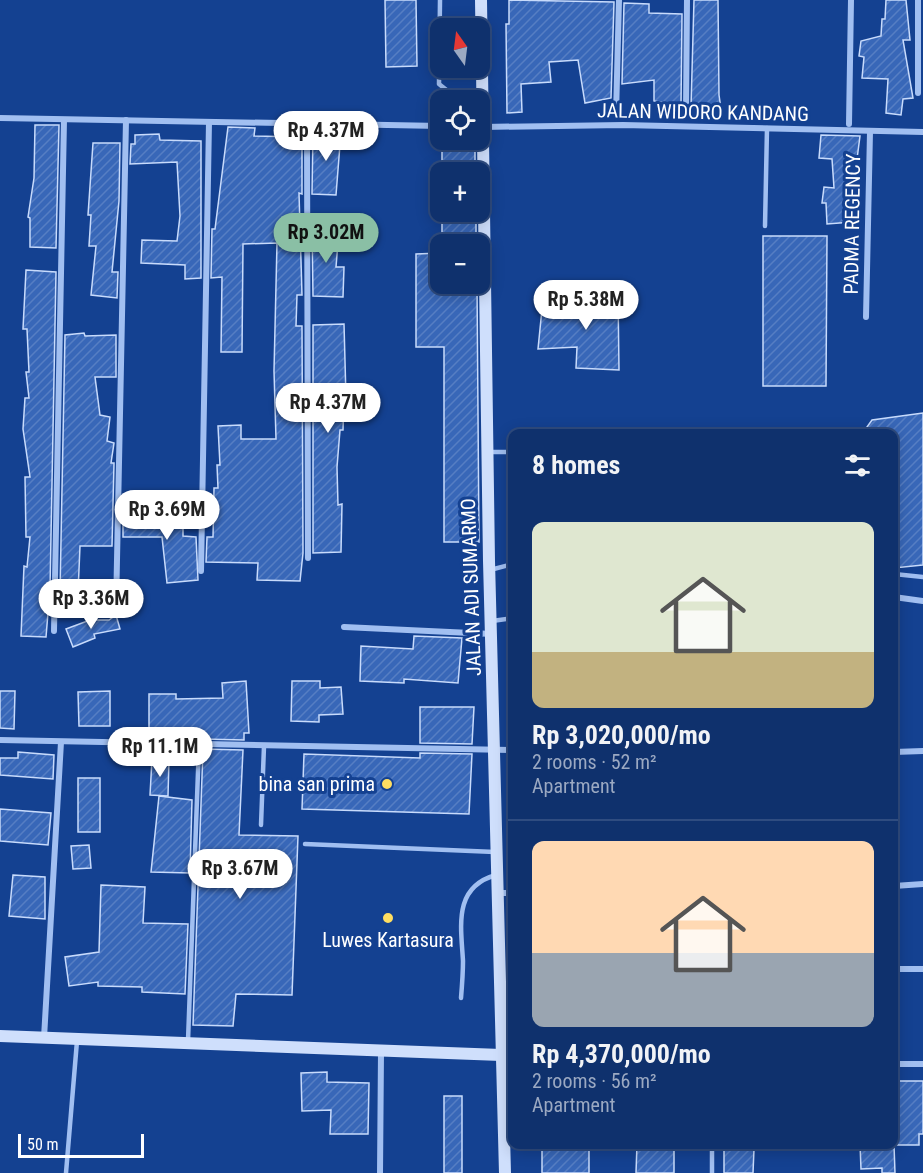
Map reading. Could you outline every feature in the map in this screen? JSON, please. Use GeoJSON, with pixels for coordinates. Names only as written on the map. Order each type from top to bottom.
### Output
{"type":"FeatureCollection","features":[{"type":"Feature","properties":{"kind":"main road","name":"JALAN ADI SUMARMO"},"geometry":{"type":"LineString","coordinates":[[481,0],[482,90]]}},
{"type":"Feature","properties":{"kind":"main road","name":"JALAN ADI SUMARMO"},"geometry":{"type":"LineString","coordinates":[[481,150],[489,566],[498,874],[507,1055],[505,1173]]}},
{"type":"Feature","properties":{"kind":"main road"},"geometry":{"type":"LineString","coordinates":[[0,1036],[507,1055]]}},
{"type":"Feature","properties":{"kind":"street"},"geometry":{"type":"LineString","coordinates":[[616,115],[619,0]]}},
{"type":"Feature","properties":{"kind":"street"},"geometry":{"type":"LineString","coordinates":[[686,111],[687,0]]}},
{"type":"Feature","properties":{"kind":"street"},"geometry":{"type":"LineString","coordinates":[[849,124],[851,0]]}},
{"type":"Feature","properties":{"kind":"street"},"geometry":{"type":"LineString","coordinates":[[918,0],[918,93]]}},
{"type":"Feature","properties":{"kind":"street"},"geometry":{"type":"LineString","coordinates":[[0,118],[430,126]]}},
{"type":"Feature","properties":{"kind":"street"},"geometry":{"type":"LineString","coordinates":[[54,631],[64,120]]}},
{"type":"Feature","properties":{"kind":"street"},"geometry":{"type":"LineString","coordinates":[[54,614],[108,615],[116,609],[126,120]]}},
{"type":"Feature","properties":{"kind":"street"},"geometry":{"type":"LineString","coordinates":[[201,571],[209,122]]}},
{"type":"Feature","properties":{"kind":"street"},"geometry":{"type":"LineString","coordinates":[[307,125],[308,558]]}},
{"type":"Feature","properties":{"kind":"street","name":"JALAN WIDORO KANDANG"},"geometry":{"type":"LineString","coordinates":[[490,127],[623,125],[923,132]]}},
{"type":"Feature","properties":{"kind":"street","name":"PADMA REGENCY"},"geometry":{"type":"LineString","coordinates":[[866,317],[870,132]]}},
{"type":"Feature","properties":{"kind":"street"},"geometry":{"type":"LineString","coordinates":[[898,598],[923,601]]}},
{"type":"Feature","properties":{"kind":"street"},"geometry":{"type":"LineString","coordinates":[[344,627],[492,634]]}},
{"type":"Feature","properties":{"kind":"street"},"geometry":{"type":"LineString","coordinates":[[0,740],[508,750]]}},
{"type":"Feature","properties":{"kind":"street"},"geometry":{"type":"LineString","coordinates":[[44,1038],[61,742]]}},
{"type":"Feature","properties":{"kind":"street"},"geometry":{"type":"LineString","coordinates":[[898,752],[923,751]]}},
{"type":"Feature","properties":{"kind":"street"},"geometry":{"type":"LineString","coordinates":[[898,886],[923,884]]}},
{"type":"Feature","properties":{"kind":"street"},"geometry":{"type":"LineString","coordinates":[[499,893],[508,893]]}},
{"type":"Feature","properties":{"kind":"street"},"geometry":{"type":"LineString","coordinates":[[898,969],[923,969]]}},
{"type":"Feature","properties":{"kind":"street"},"geometry":{"type":"LineString","coordinates":[[380,1173],[381,1052]]}},
{"type":"Feature","properties":{"kind":"street"},"geometry":{"type":"LineString","coordinates":[[898,1064],[923,1064]]}},
{"type":"Feature","properties":{"kind":"lane"},"geometry":{"type":"LineString","coordinates":[[440,0],[440,84],[447,90]]}},
{"type":"Feature","properties":{"kind":"lane"},"geometry":{"type":"LineString","coordinates":[[765,226],[767,128]]}},
{"type":"Feature","properties":{"kind":"lane"},"geometry":{"type":"LineString","coordinates":[[488,452],[508,452]]}},
{"type":"Feature","properties":{"kind":"lane"},"geometry":{"type":"LineString","coordinates":[[489,566],[508,564]]}},
{"type":"Feature","properties":{"kind":"lane"},"geometry":{"type":"LineString","coordinates":[[898,574],[923,577]]}},
{"type":"Feature","properties":{"kind":"lane"},"geometry":{"type":"LineString","coordinates":[[492,621],[508,619]]}},
{"type":"Feature","properties":{"kind":"lane"},"geometry":{"type":"LineString","coordinates":[[188,1044],[200,745]]}},
{"type":"Feature","properties":{"kind":"lane"},"geometry":{"type":"LineString","coordinates":[[261,825],[264,746]]}},
{"type":"Feature","properties":{"kind":"lane"},"geometry":{"type":"LineString","coordinates":[[305,844],[498,852]]}},
{"type":"Feature","properties":{"kind":"lane"},"geometry":{"type":"LineString","coordinates":[[461,998],[461,916],[465,901],[469,890],[477,882],[498,874]]}},
{"type":"Feature","properties":{"kind":"lane"},"geometry":{"type":"LineString","coordinates":[[66,1173],[77,1039]]}},
{"type":"Feature","properties":{"kind":"lane"},"geometry":{"type":"LineString","coordinates":[[712,1149],[712,1173]]}},
{"type":"Feature","properties":{"kind":"building"},"geometry":{"type":"Polygon","coordinates":[[[385,0],[416,0],[417,66],[386,67],[385,0]]]}},
{"type":"Feature","properties":{"kind":"building"},"geometry":{"type":"Polygon","coordinates":[[[509,0],[614,2],[611,98],[585,103],[578,60],[549,62],[551,82],[521,84],[522,112],[507,113],[506,24],[509,24],[509,0]]]}},
{"type":"Feature","properties":{"kind":"building"},"geometry":{"type":"Polygon","coordinates":[[[694,0],[718,0],[719,95],[722,116],[698,115],[696,108],[691,107],[694,0]]]}},
{"type":"Feature","properties":{"kind":"building"},"geometry":{"type":"Polygon","coordinates":[[[886,0],[906,0],[910,40],[903,40],[913,98],[903,99],[901,115],[886,113],[888,79],[862,78],[864,57],[859,56],[861,41],[881,36],[886,0]]]}},
{"type":"Feature","properties":{"kind":"building"},"geometry":{"type":"Polygon","coordinates":[[[624,3],[649,4],[649,13],[682,14],[681,106],[654,101],[654,80],[622,84],[624,3]]]}},
{"type":"Feature","properties":{"kind":"building"},"geometry":{"type":"Polygon","coordinates":[[[35,125],[59,125],[56,248],[30,247],[30,218],[28,217],[34,178],[35,125]]]}},
{"type":"Feature","properties":{"kind":"building"},"geometry":{"type":"Polygon","coordinates":[[[228,127],[255,128],[254,136],[302,137],[302,194],[299,193],[302,295],[297,295],[296,326],[302,326],[303,553],[300,581],[257,580],[258,563],[206,562],[207,537],[213,537],[214,488],[218,488],[217,465],[220,465],[218,426],[241,425],[241,439],[276,439],[274,371],[277,243],[243,244],[242,352],[221,352],[222,277],[211,278],[212,229],[215,229],[228,127]]]}},
{"type":"Feature","properties":{"kind":"building"},"geometry":{"type":"Polygon","coordinates":[[[313,131],[341,132],[336,195],[312,194],[313,131]]]}},
{"type":"Feature","properties":{"kind":"building"},"geometry":{"type":"Polygon","coordinates":[[[159,134],[160,140],[201,141],[201,278],[185,279],[185,265],[141,263],[142,240],[177,241],[180,216],[177,162],[130,164],[131,144],[135,144],[135,135],[159,134]]]}},
{"type":"Feature","properties":{"kind":"building"},"geometry":{"type":"Polygon","coordinates":[[[821,135],[860,136],[857,159],[850,159],[850,189],[859,190],[859,202],[851,202],[852,222],[827,224],[826,203],[822,203],[824,187],[834,188],[832,159],[819,158],[821,135]]]}},
{"type":"Feature","properties":{"kind":"building"},"geometry":{"type":"Polygon","coordinates":[[[93,143],[120,143],[119,201],[112,272],[118,272],[117,298],[91,295],[96,246],[89,246],[91,215],[88,215],[93,143]]]}},
{"type":"Feature","properties":{"kind":"building"},"geometry":{"type":"Polygon","coordinates":[[[442,150],[475,150],[475,162],[442,162],[442,150]]]}},
{"type":"Feature","properties":{"kind":"building"},"geometry":{"type":"Polygon","coordinates":[[[442,222],[476,222],[476,234],[442,234],[442,222]]]}},
{"type":"Feature","properties":{"kind":"building"},"geometry":{"type":"Polygon","coordinates":[[[312,228],[339,230],[336,267],[344,267],[343,297],[313,296],[312,228]]]}},
{"type":"Feature","properties":{"kind":"building"},"geometry":{"type":"Polygon","coordinates":[[[763,236],[827,236],[826,386],[763,386],[763,236]]]}},
{"type":"Feature","properties":{"kind":"building"},"geometry":{"type":"Polygon","coordinates":[[[430,253],[430,294],[477,294],[479,542],[444,542],[444,347],[416,347],[416,254],[430,253]]]}},
{"type":"Feature","properties":{"kind":"building"},"geometry":{"type":"Polygon","coordinates":[[[26,270],[56,272],[50,589],[46,637],[21,636],[24,566],[27,567],[30,537],[26,537],[25,477],[30,477],[23,429],[25,398],[29,398],[26,372],[29,372],[27,329],[23,329],[26,270]]]}},
{"type":"Feature","properties":{"kind":"building"},"geometry":{"type":"Polygon","coordinates":[[[579,292],[618,293],[619,370],[576,368],[577,347],[538,349],[542,309],[578,312],[579,292]]]}},
{"type":"Feature","properties":{"kind":"building"},"geometry":{"type":"Polygon","coordinates":[[[344,324],[346,398],[344,399],[343,430],[340,430],[337,467],[338,505],[342,504],[341,552],[313,553],[313,325],[344,324]]]}},
{"type":"Feature","properties":{"kind":"building"},"geometry":{"type":"Polygon","coordinates":[[[84,333],[85,336],[116,335],[116,377],[95,377],[100,415],[110,417],[107,441],[114,443],[111,463],[114,463],[112,546],[80,546],[78,593],[60,592],[65,335],[84,333]]]}},
{"type":"Feature","properties":{"kind":"building"},"geometry":{"type":"Polygon","coordinates":[[[923,413],[923,565],[898,568],[898,429],[866,429],[872,420],[923,413]]]}},
{"type":"Feature","properties":{"kind":"building"},"geometry":{"type":"Polygon","coordinates":[[[123,512],[183,512],[183,536],[196,537],[198,580],[167,583],[162,537],[123,537],[123,512]]]}},
{"type":"Feature","properties":{"kind":"building"},"geometry":{"type":"Polygon","coordinates":[[[79,582],[107,583],[106,604],[79,603],[79,582]]]}},
{"type":"Feature","properties":{"kind":"building"},"geometry":{"type":"Polygon","coordinates":[[[116,615],[120,629],[94,634],[95,638],[73,647],[66,629],[90,620],[109,620],[116,615]]]}},
{"type":"Feature","properties":{"kind":"building"},"geometry":{"type":"Polygon","coordinates":[[[414,636],[462,638],[458,683],[404,679],[404,683],[360,681],[361,646],[413,649],[414,636]]]}},
{"type":"Feature","properties":{"kind":"building"},"geometry":{"type":"Polygon","coordinates":[[[246,681],[249,733],[244,733],[244,740],[159,738],[159,732],[149,732],[149,694],[176,694],[176,699],[223,698],[222,683],[246,681]]]}},
{"type":"Feature","properties":{"kind":"building"},"geometry":{"type":"Polygon","coordinates":[[[292,681],[320,681],[320,688],[341,687],[343,714],[319,715],[319,722],[291,721],[292,681]]]}},
{"type":"Feature","properties":{"kind":"building"},"geometry":{"type":"Polygon","coordinates":[[[0,691],[15,691],[14,729],[0,728],[0,691]]]}},
{"type":"Feature","properties":{"kind":"building"},"geometry":{"type":"Polygon","coordinates":[[[110,691],[110,726],[79,726],[78,692],[110,691]]]}},
{"type":"Feature","properties":{"kind":"building"},"geometry":{"type":"Polygon","coordinates":[[[420,707],[474,707],[472,744],[420,743],[420,707]]]}},
{"type":"Feature","properties":{"kind":"building"},"geometry":{"type":"Polygon","coordinates":[[[158,748],[194,749],[194,759],[158,758],[158,748]]]}},
{"type":"Feature","properties":{"kind":"building"},"geometry":{"type":"Polygon","coordinates":[[[203,749],[243,750],[239,835],[298,836],[292,995],[236,994],[233,1026],[193,1025],[203,749]]]}},
{"type":"Feature","properties":{"kind":"building"},"geometry":{"type":"Polygon","coordinates":[[[18,752],[54,755],[53,779],[0,775],[0,758],[18,758],[18,752]]]}},
{"type":"Feature","properties":{"kind":"building","name":"bina san prima"},"geometry":{"type":"Polygon","coordinates":[[[420,753],[472,754],[469,814],[302,809],[304,754],[420,758],[420,753]]]}},
{"type":"Feature","properties":{"kind":"building"},"geometry":{"type":"Polygon","coordinates":[[[152,759],[169,760],[168,796],[150,795],[152,759]]]}},
{"type":"Feature","properties":{"kind":"building"},"geometry":{"type":"Polygon","coordinates":[[[78,778],[100,778],[100,832],[78,832],[78,778]]]}},
{"type":"Feature","properties":{"kind":"building"},"geometry":{"type":"Polygon","coordinates":[[[159,796],[192,800],[190,873],[151,872],[159,796]]]}},
{"type":"Feature","properties":{"kind":"building"},"geometry":{"type":"Polygon","coordinates":[[[0,809],[51,813],[48,845],[0,841],[0,809]]]}},
{"type":"Feature","properties":{"kind":"building"},"geometry":{"type":"Polygon","coordinates":[[[89,845],[91,868],[73,869],[71,846],[89,845]]]}},
{"type":"Feature","properties":{"kind":"building"},"geometry":{"type":"Polygon","coordinates":[[[13,875],[45,877],[45,919],[9,916],[13,875]]]}},
{"type":"Feature","properties":{"kind":"building"},"geometry":{"type":"Polygon","coordinates":[[[101,885],[145,887],[143,923],[188,924],[185,994],[142,992],[142,987],[98,986],[98,982],[69,986],[65,957],[99,952],[101,885]]]}},
{"type":"Feature","properties":{"kind":"building"},"geometry":{"type":"Polygon","coordinates":[[[327,1072],[327,1082],[369,1083],[368,1134],[330,1134],[331,1110],[302,1111],[301,1073],[327,1072]]]}},
{"type":"Feature","properties":{"kind":"building"},"geometry":{"type":"Polygon","coordinates":[[[898,1081],[923,1081],[923,1134],[919,1134],[919,1145],[898,1145],[898,1081]]]}},
{"type":"Feature","properties":{"kind":"building"},"geometry":{"type":"Polygon","coordinates":[[[444,1096],[462,1096],[462,1173],[444,1173],[444,1096]]]}},
{"type":"Feature","properties":{"kind":"building"},"geometry":{"type":"Polygon","coordinates":[[[542,1149],[589,1149],[589,1173],[542,1173],[542,1149]]]}},
{"type":"Feature","properties":{"kind":"building"},"geometry":{"type":"Polygon","coordinates":[[[637,1149],[674,1149],[674,1173],[636,1173],[637,1149]]]}},
{"type":"Feature","properties":{"kind":"building"},"geometry":{"type":"Polygon","coordinates":[[[724,1149],[754,1149],[753,1173],[724,1173],[724,1149]]]}},
{"type":"Feature","properties":{"kind":"building"},"geometry":{"type":"Polygon","coordinates":[[[860,1149],[894,1149],[895,1173],[882,1173],[882,1168],[861,1169],[860,1149]]]}},
{"type":"Feature","properties":{"kind":"place","name":"bina san prima"},"geometry":{"type":"Point","coordinates":[387,784]}},
{"type":"Feature","properties":{"kind":"place","name":"Luwes Kartasura"},"geometry":{"type":"Point","coordinates":[388,918]}}]}
